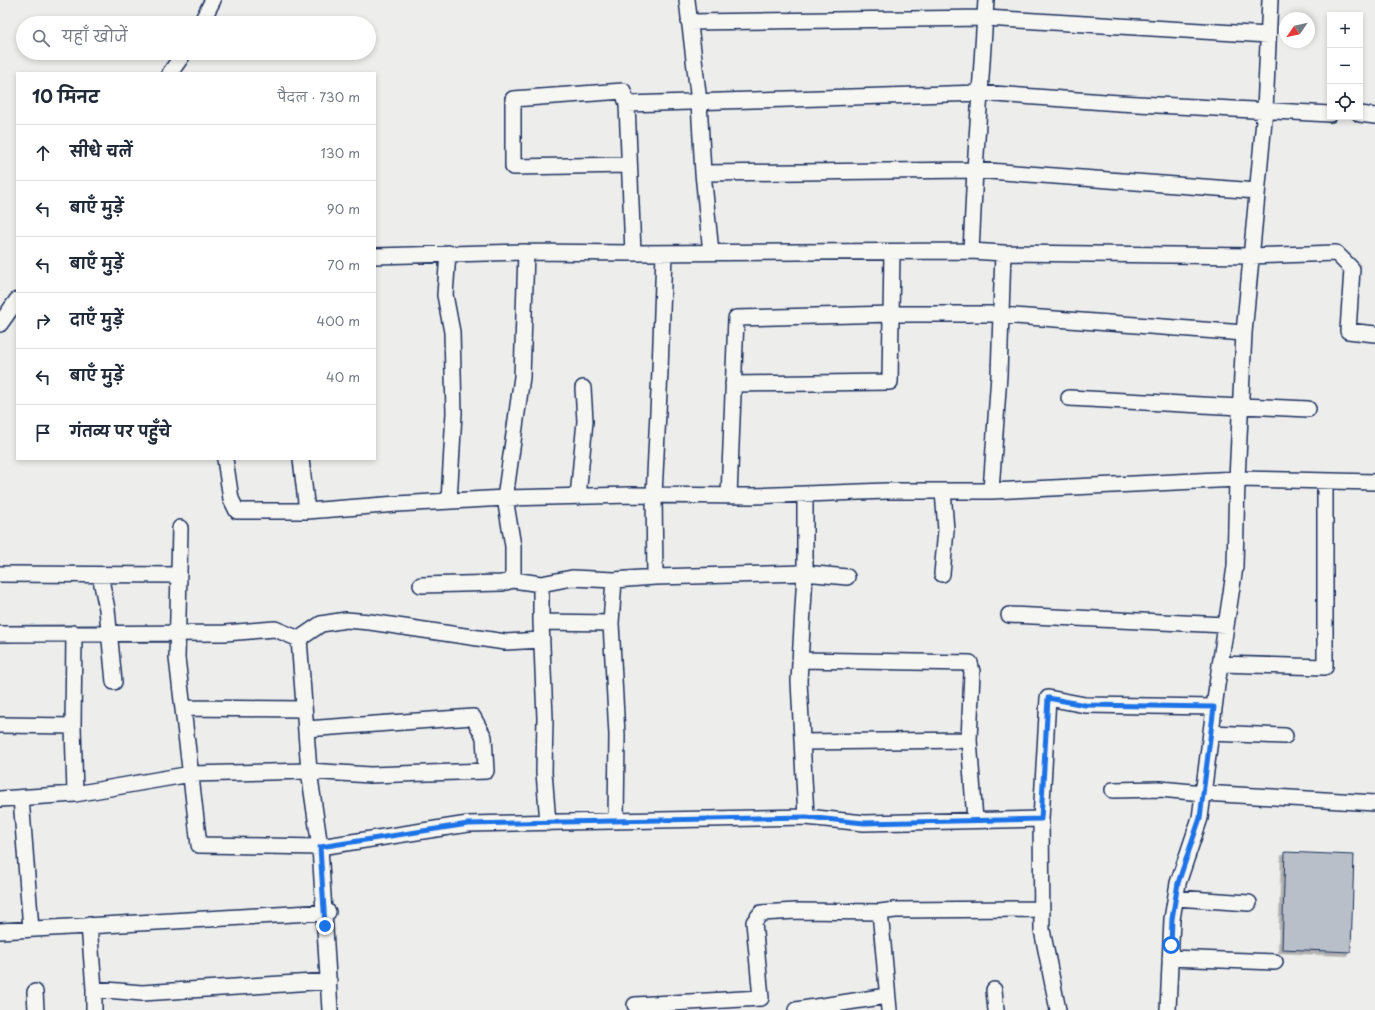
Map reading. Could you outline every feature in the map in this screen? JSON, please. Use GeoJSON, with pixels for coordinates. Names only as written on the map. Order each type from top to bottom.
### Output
{"type":"FeatureCollection","features":[{"type":"Feature","properties":{"kind":"street"},"geometry":{"type":"LineString","coordinates":[[205,16],[213,0]]}},
{"type":"Feature","properties":{"kind":"street"},"geometry":{"type":"LineString","coordinates":[[687,0],[699,102],[703,173],[711,253]]}},
{"type":"Feature","properties":{"kind":"street"},"geometry":{"type":"LineString","coordinates":[[971,252],[986,0]]}},
{"type":"Feature","properties":{"kind":"street"},"geometry":{"type":"LineString","coordinates":[[1168,1010],[1172,919],[1178,883],[1200,818],[1214,707],[1235,567],[1237,479],[1244,334],[1265,110],[1270,0]]}},
{"type":"Feature","properties":{"kind":"street"},"geometry":{"type":"LineString","coordinates":[[689,22],[986,18],[1268,34]]}},
{"type":"Feature","properties":{"kind":"street"},"geometry":{"type":"LineString","coordinates":[[171,72],[179,60]]}},
{"type":"Feature","properties":{"kind":"street"},"geometry":{"type":"LineString","coordinates":[[629,165],[513,167],[513,99],[623,91],[627,104],[632,253]]}},
{"type":"Feature","properties":{"kind":"street"},"geometry":{"type":"LineString","coordinates":[[627,104],[980,93],[1119,104],[1327,114]]}},
{"type":"Feature","properties":{"kind":"street"},"geometry":{"type":"LineString","coordinates":[[1363,114],[1375,116]]}},
{"type":"Feature","properties":{"kind":"street"},"geometry":{"type":"LineString","coordinates":[[703,173],[975,170],[1257,191]]}},
{"type":"Feature","properties":{"kind":"street"},"geometry":{"type":"LineString","coordinates":[[513,580],[513,546],[505,498],[522,377],[526,252]]}},
{"type":"Feature","properties":{"kind":"street"},"geometry":{"type":"LineString","coordinates":[[376,256],[526,252],[971,252],[1251,256],[1336,253],[1352,269],[1348,331],[1375,334]]}},
{"type":"Feature","properties":{"kind":"street"},"geometry":{"type":"LineString","coordinates":[[733,384],[890,382],[892,252]]}},
{"type":"Feature","properties":{"kind":"street"},"geometry":{"type":"LineString","coordinates":[[448,253],[444,295],[452,332],[454,413],[449,501]]}},
{"type":"Feature","properties":{"kind":"street"},"geometry":{"type":"LineString","coordinates":[[655,577],[654,496],[664,253]]}},
{"type":"Feature","properties":{"kind":"street"},"geometry":{"type":"LineString","coordinates":[[991,491],[999,375],[1003,253]]}},
{"type":"Feature","properties":{"kind":"street"},"geometry":{"type":"LineString","coordinates":[[0,324],[16,301]]}},
{"type":"Feature","properties":{"kind":"street"},"geometry":{"type":"LineString","coordinates":[[729,496],[736,318],[892,314],[1000,314],[1244,334]]}},
{"type":"Feature","properties":{"kind":"street"},"geometry":{"type":"LineString","coordinates":[[578,497],[585,420],[584,388]]}},
{"type":"Feature","properties":{"kind":"street"},"geometry":{"type":"LineString","coordinates":[[1069,398],[1308,409]]}},
{"type":"Feature","properties":{"kind":"street"},"geometry":{"type":"LineString","coordinates":[[225,460],[231,499],[237,511],[307,512],[397,504],[505,498],[729,496],[887,491],[991,491],[1237,479],[1375,482]]}},
{"type":"Feature","properties":{"kind":"street"},"geometry":{"type":"LineString","coordinates":[[301,460],[307,512]]}},
{"type":"Feature","properties":{"kind":"street"},"geometry":{"type":"LineString","coordinates":[[1220,664],[1325,667],[1325,481]]}},
{"type":"Feature","properties":{"kind":"street"},"geometry":{"type":"LineString","coordinates":[[942,574],[946,530],[943,491]]}},
{"type":"Feature","properties":{"kind":"street"},"geometry":{"type":"LineString","coordinates":[[805,494],[805,573],[799,681],[806,817]]}},
{"type":"Feature","properties":{"kind":"street"},"geometry":{"type":"LineString","coordinates":[[180,528],[177,658],[199,845],[320,847],[468,824],[806,817],[864,823],[1041,819]]}},
{"type":"Feature","properties":{"kind":"street"},"geometry":{"type":"LineString","coordinates":[[422,585],[502,582],[513,580],[541,584],[572,578],[614,580],[655,577],[805,573],[847,577]]}},
{"type":"Feature","properties":{"kind":"street"},"geometry":{"type":"LineString","coordinates":[[0,574],[179,575]]}},
{"type":"Feature","properties":{"kind":"street"},"geometry":{"type":"LineString","coordinates":[[100,575],[107,609],[108,633],[114,682]]}},
{"type":"Feature","properties":{"kind":"street"},"geometry":{"type":"LineString","coordinates":[[614,580],[611,623],[618,735],[616,821]]}},
{"type":"Feature","properties":{"kind":"street"},"geometry":{"type":"LineString","coordinates":[[541,584],[545,718],[544,772],[548,823]]}},
{"type":"Feature","properties":{"kind":"street"},"geometry":{"type":"LineString","coordinates":[[1009,615],[1226,625]]}},
{"type":"Feature","properties":{"kind":"street"},"geometry":{"type":"LineString","coordinates":[[299,639],[321,624],[346,620],[370,622],[505,642],[542,640]]}},
{"type":"Feature","properties":{"kind":"street"},"geometry":{"type":"LineString","coordinates":[[541,622],[611,623]]}},
{"type":"Feature","properties":{"kind":"street"},"geometry":{"type":"LineString","coordinates":[[0,634],[226,633],[276,629],[299,639]]}},
{"type":"Feature","properties":{"kind":"street"},"geometry":{"type":"LineString","coordinates":[[74,633],[73,726],[76,794]]}},
{"type":"Feature","properties":{"kind":"street"},"geometry":{"type":"LineString","coordinates":[[299,639],[310,771],[320,847],[326,912],[330,1010]]}},
{"type":"Feature","properties":{"kind":"street"},"geometry":{"type":"LineString","coordinates":[[800,660],[970,663],[972,672],[969,740],[975,820]]}},
{"type":"Feature","properties":{"kind":"street"},"geometry":{"type":"LineString","coordinates":[[1058,1010],[1042,930],[1041,819],[1048,698],[1085,705],[1214,707]]}},
{"type":"Feature","properties":{"kind":"street"},"geometry":{"type":"LineString","coordinates":[[183,708],[304,709]]}},
{"type":"Feature","properties":{"kind":"street"},"geometry":{"type":"LineString","coordinates":[[0,799],[76,794],[191,774],[310,771],[370,775],[486,771],[484,737],[473,717],[306,729]]}},
{"type":"Feature","properties":{"kind":"street"},"geometry":{"type":"LineString","coordinates":[[0,725],[73,726]]}},
{"type":"Feature","properties":{"kind":"street"},"geometry":{"type":"LineString","coordinates":[[1211,733],[1285,736]]}},
{"type":"Feature","properties":{"kind":"street"},"geometry":{"type":"LineString","coordinates":[[802,742],[969,740]]}},
{"type":"Feature","properties":{"kind":"street"},"geometry":{"type":"LineString","coordinates":[[1113,790],[1160,789],[1375,803]]}},
{"type":"Feature","properties":{"kind":"street"},"geometry":{"type":"LineString","coordinates":[[21,798],[31,929]]}},
{"type":"Feature","properties":{"kind":"street"},"geometry":{"type":"LineString","coordinates":[[1176,898],[1249,903]]}},
{"type":"Feature","properties":{"kind":"street"},"geometry":{"type":"LineString","coordinates":[[635,1004],[760,1004],[754,922],[761,913],[1042,909]]}},
{"type":"Feature","properties":{"kind":"street"},"geometry":{"type":"LineString","coordinates":[[0,931],[326,912]]}},
{"type":"Feature","properties":{"kind":"street"},"geometry":{"type":"LineString","coordinates":[[796,1010],[888,1003],[880,912]]}},
{"type":"Feature","properties":{"kind":"street"},"geometry":{"type":"LineString","coordinates":[[89,925],[94,1010]]}},
{"type":"Feature","properties":{"kind":"street"},"geometry":{"type":"LineString","coordinates":[[1170,958],[1275,962]]}},
{"type":"Feature","properties":{"kind":"street"},"geometry":{"type":"LineString","coordinates":[[94,990],[142,993],[329,981]]}},
{"type":"Feature","properties":{"kind":"street"},"geometry":{"type":"LineString","coordinates":[[994,990],[996,1010]]}},
{"type":"Feature","properties":{"kind":"street"},"geometry":{"type":"LineString","coordinates":[[35,992],[36,1010]]}},
{"type":"Feature","properties":{"kind":"building"},"geometry":{"type":"Polygon","coordinates":[[[1285,852],[1354,855],[1351,952],[1282,949],[1285,852]]]}},
{"type":"Feature","properties":{"kind":"route"},"geometry":{"type":"LineString","coordinates":[[325,926],[320,847],[468,824],[806,817],[864,823],[1041,819],[1048,698],[1085,705],[1214,707],[1200,818],[1178,883],[1172,919],[1171,945]]}}]}
